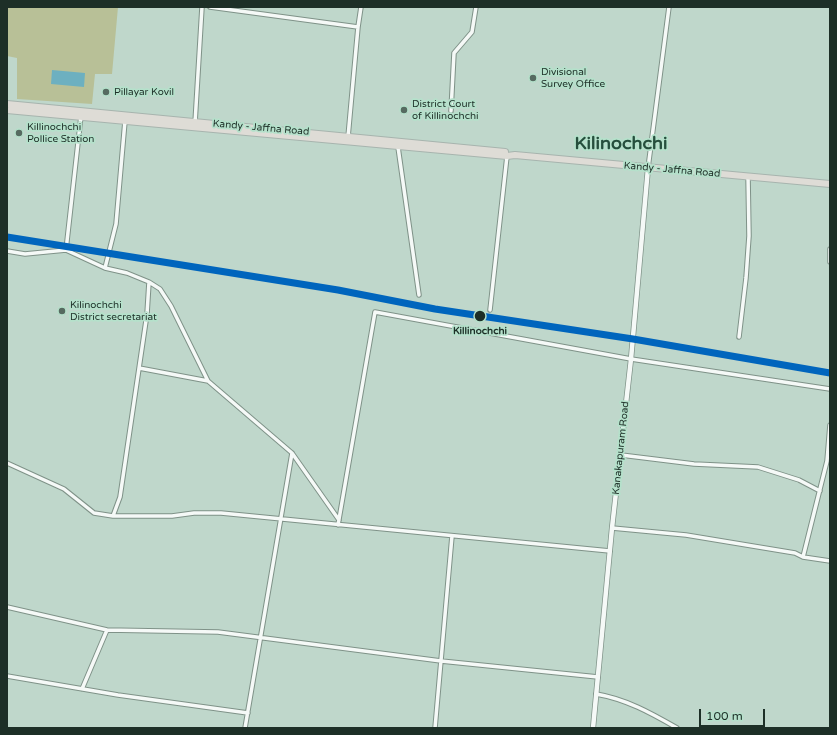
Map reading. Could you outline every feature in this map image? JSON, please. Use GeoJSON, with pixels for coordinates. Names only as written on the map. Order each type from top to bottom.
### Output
{"type":"FeatureCollection","features":[{"type":"Feature","properties":{"kind":"highway","name":"Kandy - Jaffna Road"},"geometry":{"type":"LineString","coordinates":[[7,104],[125,121],[194,125]]}},
{"type":"Feature","properties":{"kind":"highway","name":"Kandy - Jaffna Road"},"geometry":{"type":"LineString","coordinates":[[7,110],[81,114],[830,184]]}},
{"type":"Feature","properties":{"kind":"highway","name":"Kandy - Jaffna Road"},"geometry":{"type":"LineString","coordinates":[[348,140],[398,147],[507,154]]}},
{"type":"Feature","properties":{"kind":"street"},"geometry":{"type":"LineString","coordinates":[[194,125],[202,7]]}},
{"type":"Feature","properties":{"kind":"street"},"geometry":{"type":"LineString","coordinates":[[210,7],[358,27]]}},
{"type":"Feature","properties":{"kind":"street"},"geometry":{"type":"LineString","coordinates":[[348,140],[358,27],[362,7]]}},
{"type":"Feature","properties":{"kind":"street"},"geometry":{"type":"LineString","coordinates":[[451,111],[454,53],[472,32],[476,7]]}},
{"type":"Feature","properties":{"kind":"street"},"geometry":{"type":"LineString","coordinates":[[648,168],[669,7]]}},
{"type":"Feature","properties":{"kind":"street"},"geometry":{"type":"LineString","coordinates":[[66,250],[81,114]]}},
{"type":"Feature","properties":{"kind":"street"},"geometry":{"type":"LineString","coordinates":[[105,268],[116,224],[125,121]]}},
{"type":"Feature","properties":{"kind":"street"},"geometry":{"type":"LineString","coordinates":[[398,147],[419,295]]}},
{"type":"Feature","properties":{"kind":"street"},"geometry":{"type":"LineString","coordinates":[[490,310],[507,154]]}},
{"type":"Feature","properties":{"kind":"street","name":"Kanakapuram Road"},"geometry":{"type":"LineString","coordinates":[[593,728],[612,528],[631,359],[648,168]]}},
{"type":"Feature","properties":{"kind":"street"},"geometry":{"type":"LineString","coordinates":[[738,337],[746,278],[749,236],[748,176]]}},
{"type":"Feature","properties":{"kind":"street"},"geometry":{"type":"LineString","coordinates":[[830,249],[830,262]]}},
{"type":"Feature","properties":{"kind":"street"},"geometry":{"type":"LineString","coordinates":[[7,251],[25,254],[66,250],[105,268],[127,273],[148,282],[160,290],[171,306],[208,381],[292,454],[339,520]]}},
{"type":"Feature","properties":{"kind":"street"},"geometry":{"type":"LineString","coordinates":[[112,516],[120,497],[147,314],[148,282]]}},
{"type":"Feature","properties":{"kind":"street"},"geometry":{"type":"LineString","coordinates":[[338,525],[375,312],[631,359],[830,389]]}},
{"type":"Feature","properties":{"kind":"street"},"geometry":{"type":"LineString","coordinates":[[139,368],[208,381]]}},
{"type":"Feature","properties":{"kind":"street"},"geometry":{"type":"LineString","coordinates":[[803,557],[829,461],[830,425]]}},
{"type":"Feature","properties":{"kind":"street"},"geometry":{"type":"LineString","coordinates":[[246,728],[260,637],[282,520],[292,454]]}},
{"type":"Feature","properties":{"kind":"street"},"geometry":{"type":"LineString","coordinates":[[621,455],[694,464],[758,467],[799,480],[820,491]]}},
{"type":"Feature","properties":{"kind":"street"},"geometry":{"type":"LineString","coordinates":[[7,463],[64,489],[94,513],[112,516],[172,516],[194,513],[221,513],[610,551]]}},
{"type":"Feature","properties":{"kind":"street"},"geometry":{"type":"LineString","coordinates":[[612,528],[686,535],[795,553],[803,557],[830,561]]}},
{"type":"Feature","properties":{"kind":"street"},"geometry":{"type":"LineString","coordinates":[[435,728],[452,536]]}},
{"type":"Feature","properties":{"kind":"street"},"geometry":{"type":"LineString","coordinates":[[7,607],[107,630],[218,632],[441,661],[598,677]]}},
{"type":"Feature","properties":{"kind":"street"},"geometry":{"type":"LineString","coordinates":[[82,689],[107,630]]}},
{"type":"Feature","properties":{"kind":"street"},"geometry":{"type":"LineString","coordinates":[[7,676],[82,689],[248,713]]}},
{"type":"Feature","properties":{"kind":"street"},"geometry":{"type":"LineString","coordinates":[[596,694],[612,697],[638,706],[677,728]]}},
{"type":"Feature","properties":{"kind":"green space"},"geometry":{"type":"Polygon","coordinates":[[[7,7],[118,7],[112,74],[95,74],[92,104],[17,99],[17,58],[7,56],[7,7]]]}},
{"type":"Feature","properties":{"kind":"water"},"geometry":{"type":"Polygon","coordinates":[[[52,70],[85,73],[84,87],[51,84],[52,70]]]}},
{"type":"Feature","properties":{"kind":"transit line"},"geometry":{"type":"LineString","coordinates":[[7,237],[338,290],[435,309],[633,339],[830,373]]}},
{"type":"Feature","properties":{"kind":"place","name":"Divisional Survey Office"},"geometry":{"type":"Point","coordinates":[533,78]}},
{"type":"Feature","properties":{"kind":"place","name":"Pillayar Kovil"},"geometry":{"type":"Point","coordinates":[106,92]}},
{"type":"Feature","properties":{"kind":"place","name":"District Court of Killinochchi"},"geometry":{"type":"Point","coordinates":[404,110]}},
{"type":"Feature","properties":{"kind":"place","name":"Killinochchi Pollice Station"},"geometry":{"type":"Point","coordinates":[19,133]}},
{"type":"Feature","properties":{"kind":"place","name":"Kilinochchi District secretariat"},"geometry":{"type":"Point","coordinates":[62,311]}},
{"type":"Feature","properties":{"kind":"place","name":"Killinochchi"},"geometry":{"type":"Point","coordinates":[480,316]}},
{"type":"Feature","properties":{"kind":"district","name":"Kilinochchi"},"geometry":{"type":"Point","coordinates":[621,144]}}]}
